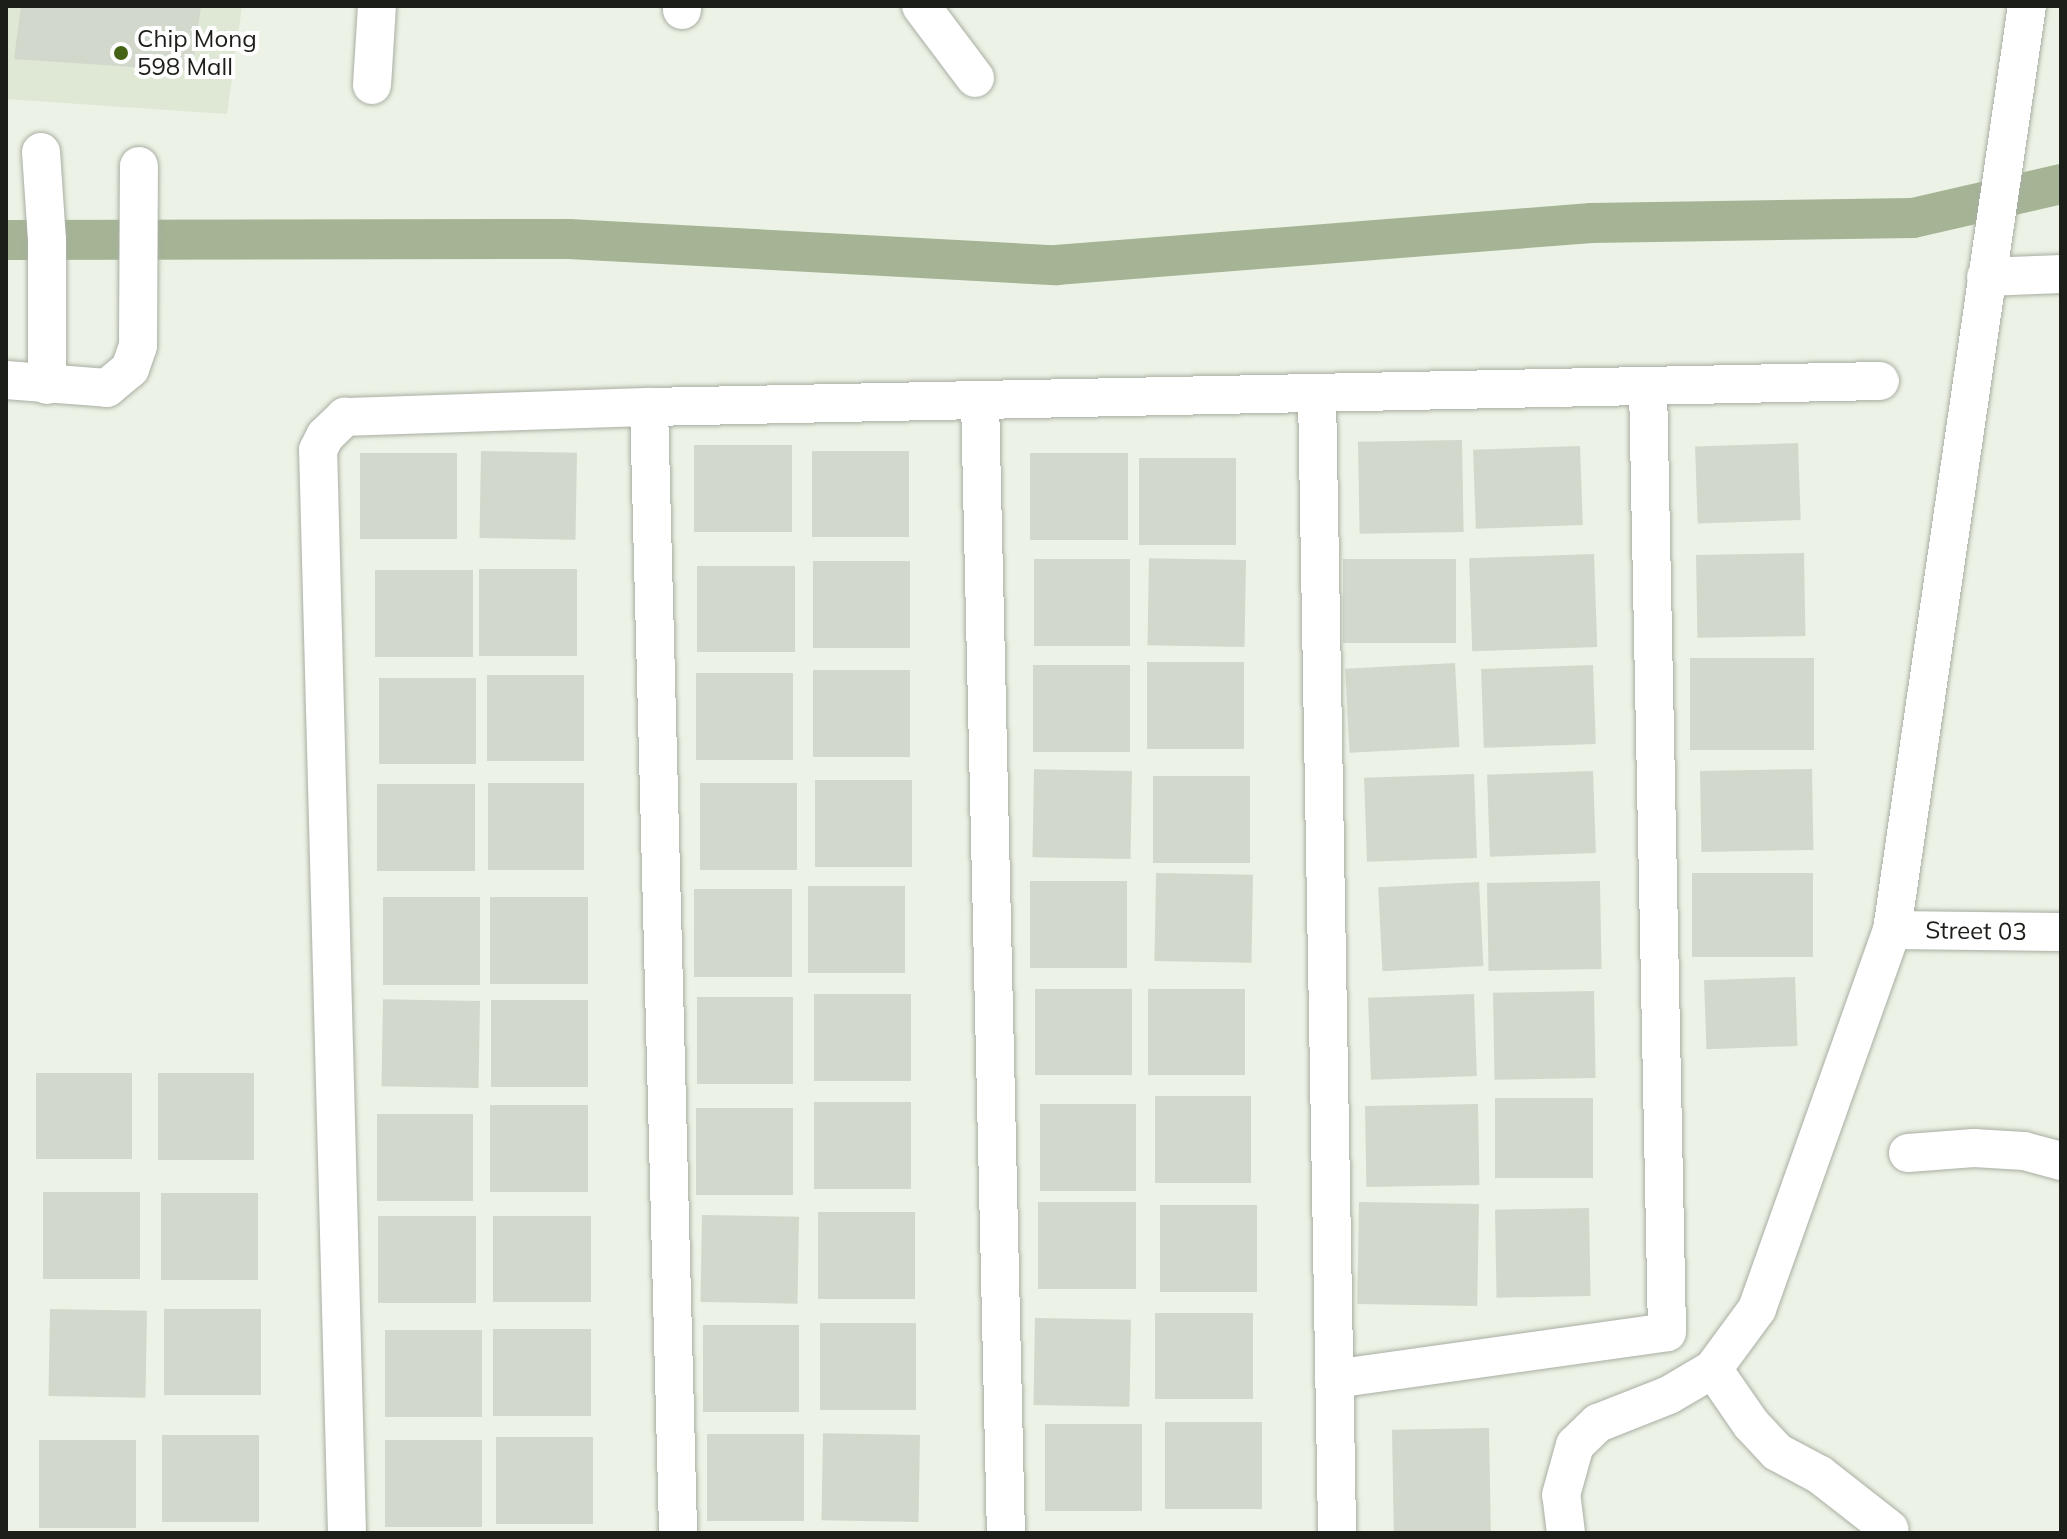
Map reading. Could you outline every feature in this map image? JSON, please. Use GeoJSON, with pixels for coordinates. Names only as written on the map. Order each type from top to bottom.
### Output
{"type":"FeatureCollection","features":[{"type":"Feature","properties":{"kind":"street"},"geometry":{"type":"LineString","coordinates":[[372,85],[377,6]]}},
{"type":"Feature","properties":{"kind":"street"},"geometry":{"type":"LineString","coordinates":[[921,6],[975,78]]}},
{"type":"Feature","properties":{"kind":"street"},"geometry":{"type":"LineString","coordinates":[[1566,1533],[1561,1495],[1575,1445],[1598,1423],[1669,1395],[1713,1369],[1757,1309],[1892,930],[1987,263],[2027,6]]}},
{"type":"Feature","properties":{"kind":"street"},"geometry":{"type":"LineString","coordinates":[[41,152],[47,240],[47,385]]}},
{"type":"Feature","properties":{"kind":"street"},"geometry":{"type":"LineString","coordinates":[[6,380],[107,388],[130,369],[138,346],[139,166]]}},
{"type":"Feature","properties":{"kind":"street"},"geometry":{"type":"LineString","coordinates":[[1987,263],[2061,274]]}},
{"type":"Feature","properties":{"kind":"street"},"geometry":{"type":"LineString","coordinates":[[347,1533],[318,450],[325,436],[345,417],[649,407],[1880,381]]}},
{"type":"Feature","properties":{"kind":"street"},"geometry":{"type":"LineString","coordinates":[[1334,1379],[1667,1332],[1648,387]]}},
{"type":"Feature","properties":{"kind":"street"},"geometry":{"type":"LineString","coordinates":[[1317,394],[1337,1533]]}},
{"type":"Feature","properties":{"kind":"street"},"geometry":{"type":"LineString","coordinates":[[980,400],[1006,1533]]}},
{"type":"Feature","properties":{"kind":"street"},"geometry":{"type":"LineString","coordinates":[[649,407],[678,1533]]}},
{"type":"Feature","properties":{"kind":"street","name":"Street 03"},"geometry":{"type":"LineString","coordinates":[[1892,930],[2061,932]]}},
{"type":"Feature","properties":{"kind":"street"},"geometry":{"type":"LineString","coordinates":[[1908,1153],[1974,1148],[2024,1151],[2061,1161]]}},
{"type":"Feature","properties":{"kind":"street"},"geometry":{"type":"LineString","coordinates":[[1713,1369],[1751,1424],[1777,1452],[1820,1475],[1889,1529]]}},
{"type":"Feature","properties":{"kind":"shaded area","name":"Chip Mong 598 Mall"},"geometry":{"type":"Polygon","coordinates":[[[6,6],[242,6],[227,114],[6,99],[6,6]]]}},
{"type":"Feature","properties":{"kind":"building"},"geometry":{"type":"Polygon","coordinates":[[[21,6],[201,6],[192,71],[14,59],[21,6]]]}},
{"type":"Feature","properties":{"kind":"building"},"geometry":{"type":"Polygon","coordinates":[[[1462,440],[1464,532],[1360,534],[1358,442],[1462,440]]]}},
{"type":"Feature","properties":{"kind":"building"},"geometry":{"type":"Polygon","coordinates":[[[1798,443],[1801,520],[1698,524],[1695,447],[1798,443]]]}},
{"type":"Feature","properties":{"kind":"building"},"geometry":{"type":"Polygon","coordinates":[[[694,445],[792,445],[792,532],[694,532],[694,445]]]}},
{"type":"Feature","properties":{"kind":"building"},"geometry":{"type":"Polygon","coordinates":[[[1580,446],[1583,525],[1476,529],[1473,450],[1580,446]]]}},
{"type":"Feature","properties":{"kind":"building"},"geometry":{"type":"Polygon","coordinates":[[[481,451],[577,453],[575,540],[479,538],[481,451]]]}},
{"type":"Feature","properties":{"kind":"building"},"geometry":{"type":"Polygon","coordinates":[[[812,451],[909,451],[909,537],[812,537],[812,451]]]}},
{"type":"Feature","properties":{"kind":"building"},"geometry":{"type":"Polygon","coordinates":[[[360,453],[457,453],[457,539],[360,539],[360,453]]]}},
{"type":"Feature","properties":{"kind":"building"},"geometry":{"type":"Polygon","coordinates":[[[1030,453],[1128,453],[1128,540],[1030,540],[1030,453]]]}},
{"type":"Feature","properties":{"kind":"building"},"geometry":{"type":"Polygon","coordinates":[[[1139,458],[1236,458],[1236,545],[1139,545],[1139,458]]]}},
{"type":"Feature","properties":{"kind":"building"},"geometry":{"type":"Polygon","coordinates":[[[1804,553],[1805,636],[1697,638],[1696,555],[1804,553]]]}},
{"type":"Feature","properties":{"kind":"building"},"geometry":{"type":"Polygon","coordinates":[[[1594,554],[1597,647],[1472,651],[1469,558],[1594,554]]]}},
{"type":"Feature","properties":{"kind":"building"},"geometry":{"type":"Polygon","coordinates":[[[1149,558],[1246,560],[1244,647],[1147,645],[1149,558]]]}},
{"type":"Feature","properties":{"kind":"building"},"geometry":{"type":"Polygon","coordinates":[[[1034,559],[1130,559],[1130,646],[1034,646],[1034,559]]]}},
{"type":"Feature","properties":{"kind":"building"},"geometry":{"type":"Polygon","coordinates":[[[1343,559],[1456,559],[1456,643],[1343,643],[1343,559]]]}},
{"type":"Feature","properties":{"kind":"building"},"geometry":{"type":"Polygon","coordinates":[[[813,561],[910,561],[910,648],[813,648],[813,561]]]}},
{"type":"Feature","properties":{"kind":"building"},"geometry":{"type":"Polygon","coordinates":[[[697,566],[795,566],[795,652],[697,652],[697,566]]]}},
{"type":"Feature","properties":{"kind":"building"},"geometry":{"type":"Polygon","coordinates":[[[479,569],[577,569],[577,656],[479,656],[479,569]]]}},
{"type":"Feature","properties":{"kind":"building"},"geometry":{"type":"Polygon","coordinates":[[[375,570],[473,570],[473,657],[375,657],[375,570]]]}},
{"type":"Feature","properties":{"kind":"building"},"geometry":{"type":"Polygon","coordinates":[[[1690,658],[1814,658],[1814,750],[1690,750],[1690,658]]]}},
{"type":"Feature","properties":{"kind":"building"},"geometry":{"type":"Polygon","coordinates":[[[1147,662],[1244,662],[1244,749],[1147,749],[1147,662]]]}},
{"type":"Feature","properties":{"kind":"building"},"geometry":{"type":"Polygon","coordinates":[[[1455,663],[1459,747],[1350,753],[1345,669],[1455,663]]]}},
{"type":"Feature","properties":{"kind":"building"},"geometry":{"type":"Polygon","coordinates":[[[1033,665],[1130,665],[1130,752],[1033,752],[1033,665]]]}},
{"type":"Feature","properties":{"kind":"building"},"geometry":{"type":"Polygon","coordinates":[[[1593,665],[1596,744],[1484,748],[1481,669],[1593,665]]]}},
{"type":"Feature","properties":{"kind":"building"},"geometry":{"type":"Polygon","coordinates":[[[813,670],[910,670],[910,757],[813,757],[813,670]]]}},
{"type":"Feature","properties":{"kind":"building"},"geometry":{"type":"Polygon","coordinates":[[[696,673],[793,673],[793,760],[696,760],[696,673]]]}},
{"type":"Feature","properties":{"kind":"building"},"geometry":{"type":"Polygon","coordinates":[[[487,675],[584,675],[584,761],[487,761],[487,675]]]}},
{"type":"Feature","properties":{"kind":"building"},"geometry":{"type":"Polygon","coordinates":[[[379,678],[476,678],[476,764],[379,764],[379,678]]]}},
{"type":"Feature","properties":{"kind":"building"},"geometry":{"type":"Polygon","coordinates":[[[1034,769],[1132,771],[1130,859],[1032,857],[1034,769]]]}},
{"type":"Feature","properties":{"kind":"building"},"geometry":{"type":"Polygon","coordinates":[[[1812,769],[1813,850],[1701,852],[1700,771],[1812,769]]]}},
{"type":"Feature","properties":{"kind":"building"},"geometry":{"type":"Polygon","coordinates":[[[1593,771],[1596,853],[1490,857],[1487,775],[1593,771]]]}},
{"type":"Feature","properties":{"kind":"building"},"geometry":{"type":"Polygon","coordinates":[[[1474,774],[1477,858],[1367,862],[1364,778],[1474,774]]]}},
{"type":"Feature","properties":{"kind":"building"},"geometry":{"type":"Polygon","coordinates":[[[1153,776],[1250,776],[1250,863],[1153,863],[1153,776]]]}},
{"type":"Feature","properties":{"kind":"building"},"geometry":{"type":"Polygon","coordinates":[[[815,780],[912,780],[912,867],[815,867],[815,780]]]}},
{"type":"Feature","properties":{"kind":"building"},"geometry":{"type":"Polygon","coordinates":[[[488,783],[584,783],[584,870],[488,870],[488,783]]]}},
{"type":"Feature","properties":{"kind":"building"},"geometry":{"type":"Polygon","coordinates":[[[700,783],[797,783],[797,870],[700,870],[700,783]]]}},
{"type":"Feature","properties":{"kind":"building"},"geometry":{"type":"Polygon","coordinates":[[[377,784],[475,784],[475,871],[377,871],[377,784]]]}},
{"type":"Feature","properties":{"kind":"building"},"geometry":{"type":"Polygon","coordinates":[[[1156,873],[1253,875],[1251,963],[1154,961],[1156,873]]]}},
{"type":"Feature","properties":{"kind":"building"},"geometry":{"type":"Polygon","coordinates":[[[1692,873],[1813,873],[1813,957],[1692,957],[1692,873]]]}},
{"type":"Feature","properties":{"kind":"building"},"geometry":{"type":"Polygon","coordinates":[[[1030,881],[1127,881],[1127,968],[1030,968],[1030,881]]]}},
{"type":"Feature","properties":{"kind":"building"},"geometry":{"type":"Polygon","coordinates":[[[1600,881],[1602,969],[1489,971],[1487,883],[1600,881]]]}},
{"type":"Feature","properties":{"kind":"building"},"geometry":{"type":"Polygon","coordinates":[[[1479,882],[1483,966],[1383,971],[1378,887],[1479,882]]]}},
{"type":"Feature","properties":{"kind":"building"},"geometry":{"type":"Polygon","coordinates":[[[808,886],[905,886],[905,973],[808,973],[808,886]]]}},
{"type":"Feature","properties":{"kind":"building"},"geometry":{"type":"Polygon","coordinates":[[[694,889],[792,889],[792,977],[694,977],[694,889]]]}},
{"type":"Feature","properties":{"kind":"building"},"geometry":{"type":"Polygon","coordinates":[[[383,897],[480,897],[480,985],[383,985],[383,897]]]}},
{"type":"Feature","properties":{"kind":"building"},"geometry":{"type":"Polygon","coordinates":[[[490,897],[588,897],[588,984],[490,984],[490,897]]]}},
{"type":"Feature","properties":{"kind":"building"},"geometry":{"type":"Polygon","coordinates":[[[1795,977],[1797,1046],[1706,1049],[1704,980],[1795,977]]]}},
{"type":"Feature","properties":{"kind":"building"},"geometry":{"type":"Polygon","coordinates":[[[1035,989],[1132,989],[1132,1075],[1035,1075],[1035,989]]]}},
{"type":"Feature","properties":{"kind":"building"},"geometry":{"type":"Polygon","coordinates":[[[1148,989],[1245,989],[1245,1075],[1148,1075],[1148,989]]]}},
{"type":"Feature","properties":{"kind":"building"},"geometry":{"type":"Polygon","coordinates":[[[1594,991],[1596,1078],[1495,1080],[1493,993],[1594,991]]]}},
{"type":"Feature","properties":{"kind":"building"},"geometry":{"type":"Polygon","coordinates":[[[814,994],[911,994],[911,1081],[814,1081],[814,994]]]}},
{"type":"Feature","properties":{"kind":"building"},"geometry":{"type":"Polygon","coordinates":[[[1474,994],[1477,1076],[1371,1080],[1368,998],[1474,994]]]}},
{"type":"Feature","properties":{"kind":"building"},"geometry":{"type":"Polygon","coordinates":[[[697,997],[793,997],[793,1084],[697,1084],[697,997]]]}},
{"type":"Feature","properties":{"kind":"building"},"geometry":{"type":"Polygon","coordinates":[[[383,999],[480,1001],[478,1088],[381,1086],[383,999]]]}},
{"type":"Feature","properties":{"kind":"building"},"geometry":{"type":"Polygon","coordinates":[[[491,1000],[588,1000],[588,1087],[491,1087],[491,1000]]]}},
{"type":"Feature","properties":{"kind":"building"},"geometry":{"type":"Polygon","coordinates":[[[36,1073],[132,1073],[132,1159],[36,1159],[36,1073]]]}},
{"type":"Feature","properties":{"kind":"building"},"geometry":{"type":"Polygon","coordinates":[[[158,1073],[254,1073],[254,1160],[158,1160],[158,1073]]]}},
{"type":"Feature","properties":{"kind":"building"},"geometry":{"type":"Polygon","coordinates":[[[1155,1096],[1251,1096],[1251,1183],[1155,1183],[1155,1096]]]}},
{"type":"Feature","properties":{"kind":"building"},"geometry":{"type":"Polygon","coordinates":[[[1495,1098],[1593,1098],[1593,1178],[1495,1178],[1495,1098]]]}},
{"type":"Feature","properties":{"kind":"building"},"geometry":{"type":"Polygon","coordinates":[[[814,1102],[911,1102],[911,1189],[814,1189],[814,1102]]]}},
{"type":"Feature","properties":{"kind":"building"},"geometry":{"type":"Polygon","coordinates":[[[1040,1104],[1136,1104],[1136,1191],[1040,1191],[1040,1104]]]}},
{"type":"Feature","properties":{"kind":"building"},"geometry":{"type":"Polygon","coordinates":[[[1478,1104],[1479,1185],[1366,1187],[1365,1106],[1478,1104]]]}},
{"type":"Feature","properties":{"kind":"building"},"geometry":{"type":"Polygon","coordinates":[[[490,1105],[588,1105],[588,1192],[490,1192],[490,1105]]]}},
{"type":"Feature","properties":{"kind":"building"},"geometry":{"type":"Polygon","coordinates":[[[696,1108],[793,1108],[793,1195],[696,1195],[696,1108]]]}},
{"type":"Feature","properties":{"kind":"building"},"geometry":{"type":"Polygon","coordinates":[[[377,1114],[473,1114],[473,1201],[377,1201],[377,1114]]]}},
{"type":"Feature","properties":{"kind":"building"},"geometry":{"type":"Polygon","coordinates":[[[43,1192],[140,1192],[140,1279],[43,1279],[43,1192]]]}},
{"type":"Feature","properties":{"kind":"building"},"geometry":{"type":"Polygon","coordinates":[[[161,1193],[258,1193],[258,1280],[161,1280],[161,1193]]]}},
{"type":"Feature","properties":{"kind":"building"},"geometry":{"type":"Polygon","coordinates":[[[1038,1202],[1136,1202],[1136,1289],[1038,1289],[1038,1202]]]}},
{"type":"Feature","properties":{"kind":"building"},"geometry":{"type":"Polygon","coordinates":[[[1359,1202],[1479,1204],[1477,1306],[1357,1304],[1359,1202]]]}},
{"type":"Feature","properties":{"kind":"building"},"geometry":{"type":"Polygon","coordinates":[[[1160,1205],[1257,1205],[1257,1292],[1160,1292],[1160,1205]]]}},
{"type":"Feature","properties":{"kind":"building"},"geometry":{"type":"Polygon","coordinates":[[[1589,1208],[1591,1296],[1497,1298],[1495,1210],[1589,1208]]]}},
{"type":"Feature","properties":{"kind":"building"},"geometry":{"type":"Polygon","coordinates":[[[818,1212],[915,1212],[915,1299],[818,1299],[818,1212]]]}},
{"type":"Feature","properties":{"kind":"building"},"geometry":{"type":"Polygon","coordinates":[[[702,1215],[799,1217],[797,1304],[700,1302],[702,1215]]]}},
{"type":"Feature","properties":{"kind":"building"},"geometry":{"type":"Polygon","coordinates":[[[378,1216],[476,1216],[476,1303],[378,1303],[378,1216]]]}},
{"type":"Feature","properties":{"kind":"building"},"geometry":{"type":"Polygon","coordinates":[[[493,1216],[591,1216],[591,1302],[493,1302],[493,1216]]]}},
{"type":"Feature","properties":{"kind":"building"},"geometry":{"type":"Polygon","coordinates":[[[50,1309],[147,1311],[145,1398],[48,1396],[50,1309]]]}},
{"type":"Feature","properties":{"kind":"building"},"geometry":{"type":"Polygon","coordinates":[[[164,1309],[261,1309],[261,1395],[164,1395],[164,1309]]]}},
{"type":"Feature","properties":{"kind":"building"},"geometry":{"type":"Polygon","coordinates":[[[1155,1313],[1253,1313],[1253,1399],[1155,1399],[1155,1313]]]}},
{"type":"Feature","properties":{"kind":"building"},"geometry":{"type":"Polygon","coordinates":[[[1035,1318],[1131,1320],[1129,1407],[1033,1405],[1035,1318]]]}},
{"type":"Feature","properties":{"kind":"building"},"geometry":{"type":"Polygon","coordinates":[[[820,1323],[916,1323],[916,1410],[820,1410],[820,1323]]]}},
{"type":"Feature","properties":{"kind":"building"},"geometry":{"type":"Polygon","coordinates":[[[703,1325],[799,1325],[799,1412],[703,1412],[703,1325]]]}},
{"type":"Feature","properties":{"kind":"building"},"geometry":{"type":"Polygon","coordinates":[[[493,1329],[591,1329],[591,1416],[493,1416],[493,1329]]]}},
{"type":"Feature","properties":{"kind":"building"},"geometry":{"type":"Polygon","coordinates":[[[385,1330],[482,1330],[482,1417],[385,1417],[385,1330]]]}},
{"type":"Feature","properties":{"kind":"building"},"geometry":{"type":"Polygon","coordinates":[[[1165,1422],[1262,1422],[1262,1509],[1165,1509],[1165,1422]]]}},
{"type":"Feature","properties":{"kind":"building"},"geometry":{"type":"Polygon","coordinates":[[[1045,1424],[1142,1424],[1142,1511],[1045,1511],[1045,1424]]]}},
{"type":"Feature","properties":{"kind":"building"},"geometry":{"type":"Polygon","coordinates":[[[1489,1428],[1491,1533],[1394,1533],[1392,1430],[1489,1428]]]}},
{"type":"Feature","properties":{"kind":"building"},"geometry":{"type":"Polygon","coordinates":[[[823,1433],[920,1435],[918,1522],[821,1520],[823,1433]]]}},
{"type":"Feature","properties":{"kind":"building"},"geometry":{"type":"Polygon","coordinates":[[[707,1434],[804,1434],[804,1521],[707,1521],[707,1434]]]}},
{"type":"Feature","properties":{"kind":"building"},"geometry":{"type":"Polygon","coordinates":[[[162,1435],[259,1435],[259,1522],[162,1522],[162,1435]]]}},
{"type":"Feature","properties":{"kind":"building"},"geometry":{"type":"Polygon","coordinates":[[[496,1437],[593,1437],[593,1524],[496,1524],[496,1437]]]}},
{"type":"Feature","properties":{"kind":"building"},"geometry":{"type":"Polygon","coordinates":[[[39,1440],[136,1440],[136,1528],[39,1528],[39,1440]]]}},
{"type":"Feature","properties":{"kind":"building"},"geometry":{"type":"Polygon","coordinates":[[[385,1440],[482,1440],[482,1527],[385,1527],[385,1440]]]}},
{"type":"Feature","properties":{"kind":"waterway"},"geometry":{"type":"LineString","coordinates":[[6,240],[569,239],[1056,265],[1591,223],[1913,218],[2061,184]]}},
{"type":"Feature","properties":{"kind":"place","name":"Chip Mong 598 Mall"},"geometry":{"type":"Point","coordinates":[121,53]}}]}
